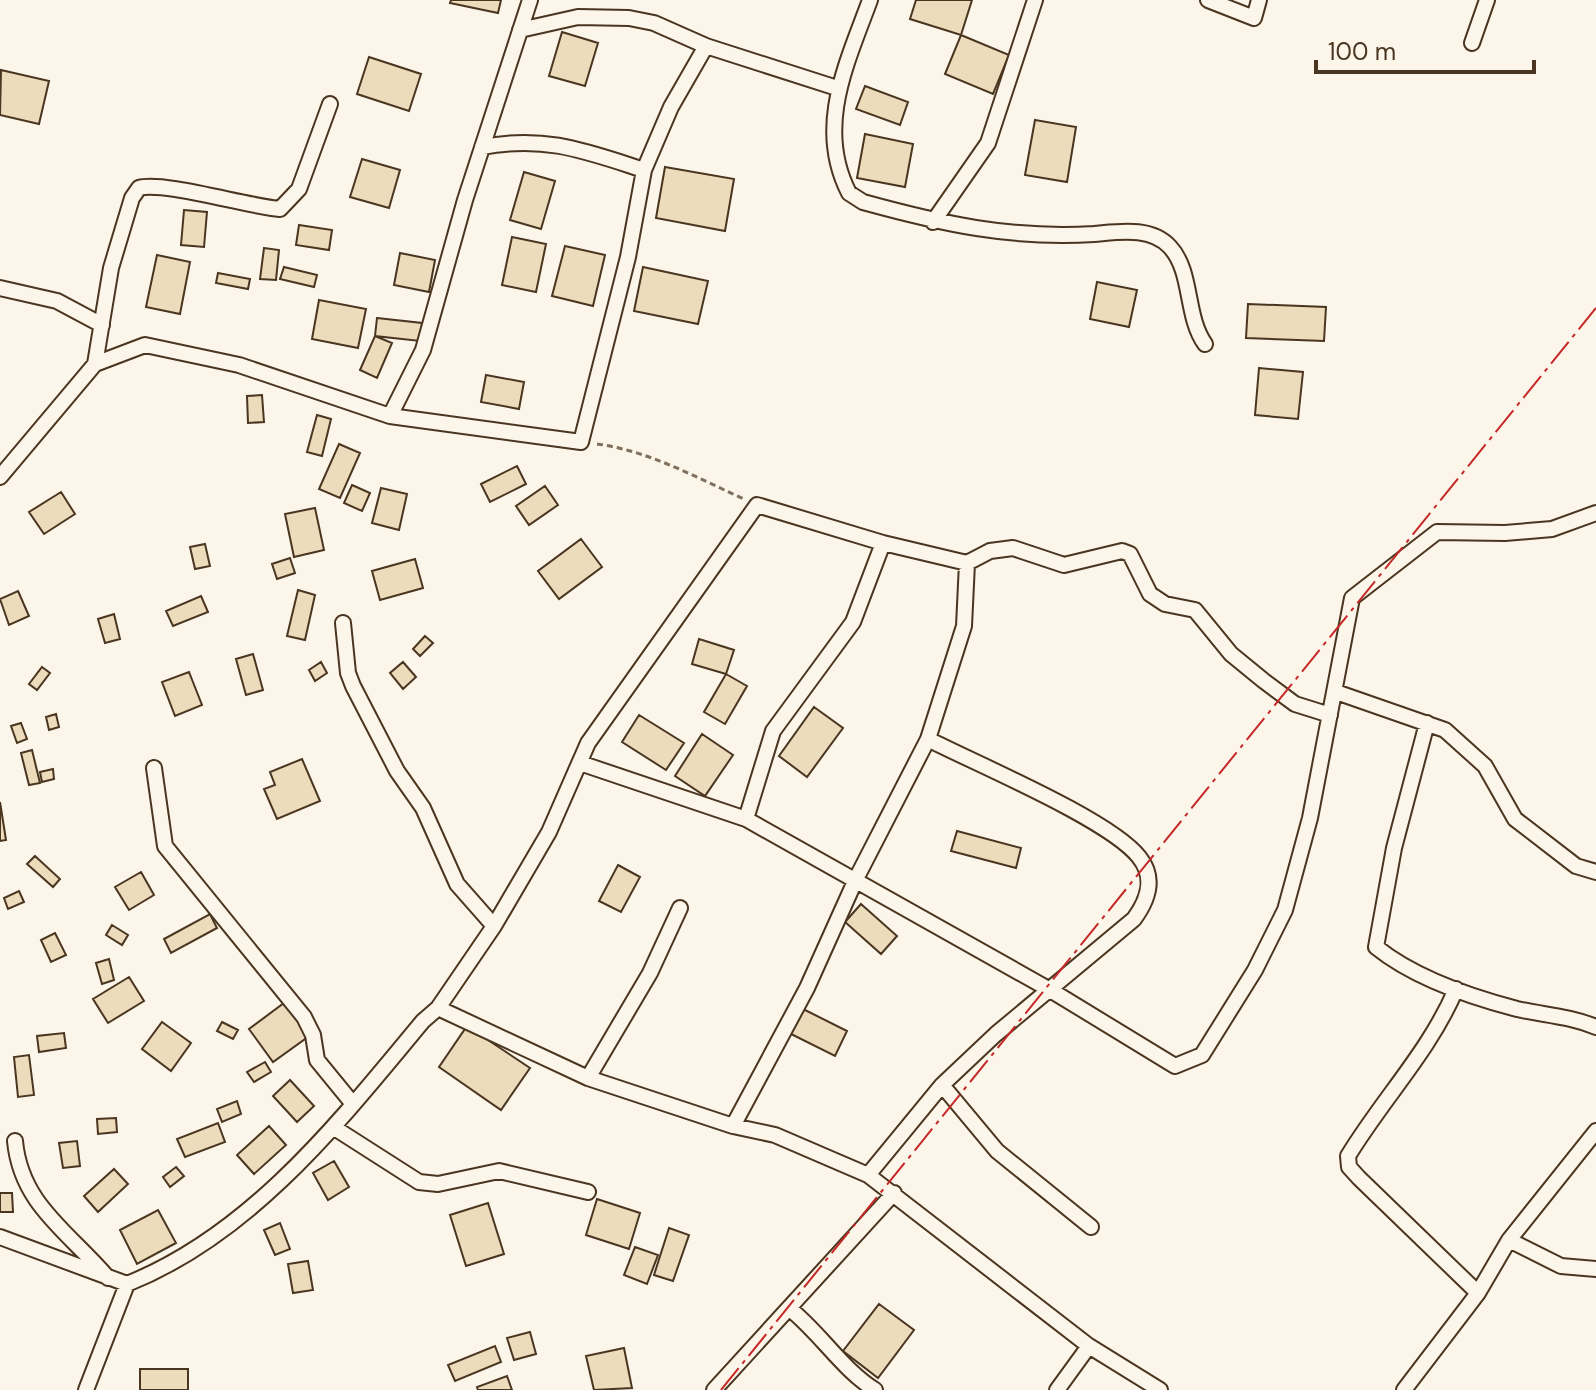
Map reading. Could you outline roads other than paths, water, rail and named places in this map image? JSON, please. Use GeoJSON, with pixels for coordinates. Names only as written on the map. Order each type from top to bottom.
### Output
{"type":"FeatureCollection","features":[{"type":"Feature","properties":{"kind":"street"},"geometry":{"type":"LineString","coordinates":[[390,416],[423,350],[482,147],[530,0]]}},
{"type":"Feature","properties":{"kind":"street"},"geometry":{"type":"LineString","coordinates":[[870,0],[837,88],[834,143],[849,193],[863,202],[933,222],[1031,237],[1131,231],[1162,240],[1178,261],[1194,330],[1205,344]]}},
{"type":"Feature","properties":{"kind":"street"},"geometry":{"type":"LineString","coordinates":[[933,222],[988,143],[1035,0]]}},
{"type":"Feature","properties":{"kind":"street"},"geometry":{"type":"LineString","coordinates":[[1208,0],[1254,18],[1259,0]]}},
{"type":"Feature","properties":{"kind":"street"},"geometry":{"type":"LineString","coordinates":[[1472,43],[1487,0]]}},
{"type":"Feature","properties":{"kind":"street"},"geometry":{"type":"LineString","coordinates":[[520,30],[578,17],[604,16],[654,23],[706,46],[837,88]]}},
{"type":"Feature","properties":{"kind":"street"},"geometry":{"type":"LineString","coordinates":[[0,477],[95,364],[145,345],[185,351],[292,382],[390,416],[581,442],[628,257],[644,170],[671,107],[706,46]]}},
{"type":"Feature","properties":{"kind":"street"},"geometry":{"type":"LineString","coordinates":[[95,364],[111,268],[132,198],[139,188],[157,185],[280,209],[299,189],[330,104]]}},
{"type":"Feature","properties":{"kind":"street"},"geometry":{"type":"LineString","coordinates":[[482,147],[515,141],[553,143],[644,170]]}},
{"type":"Feature","properties":{"kind":"street"},"geometry":{"type":"LineString","coordinates":[[0,288],[57,301],[102,325]]}},
{"type":"Feature","properties":{"kind":"street"},"geometry":{"type":"LineString","coordinates":[[0,1237],[127,1284],[164,1267],[217,1235],[276,1184],[333,1127],[423,1021],[438,1008],[494,926],[549,832],[588,743],[691,594],[723,558],[757,505],[883,543],[967,563],[990,551],[1013,548],[1064,565],[1122,551],[1130,554],[1150,594],[1165,604],[1195,610],[1231,654],[1264,681],[1295,704],[1330,715]]}},
{"type":"Feature","properties":{"kind":"street"},"geometry":{"type":"LineString","coordinates":[[580,763],[746,819],[1052,991],[1175,1066],[1202,1055],[1255,970],[1285,910],[1310,818],[1352,598],[1405,560],[1437,532],[1505,533],[1552,529],[1596,513]]}},
{"type":"Feature","properties":{"kind":"street"},"geometry":{"type":"LineString","coordinates":[[746,819],[773,731],[853,622],[883,543]]}},
{"type":"Feature","properties":{"kind":"street"},"geometry":{"type":"LineString","coordinates":[[733,1126],[807,988],[856,879],[928,739],[964,626],[967,563]]}},
{"type":"Feature","properties":{"kind":"street"},"geometry":{"type":"LineString","coordinates":[[343,623],[348,673],[353,686],[397,771],[423,808],[457,884],[494,926]]}},
{"type":"Feature","properties":{"kind":"street"},"geometry":{"type":"LineString","coordinates":[[1336,692],[1445,730],[1485,766],[1515,819],[1576,866],[1596,872]]}},
{"type":"Feature","properties":{"kind":"street"},"geometry":{"type":"LineString","coordinates":[[1427,723],[1394,848],[1376,947],[1456,989],[1519,1009],[1596,1027]]}},
{"type":"Feature","properties":{"kind":"street"},"geometry":{"type":"LineString","coordinates":[[868,1175],[942,1085],[996,1034],[1052,991],[1142,909],[1149,896],[1149,880],[1140,858],[1123,842],[1070,810],[928,739]]}},
{"type":"Feature","properties":{"kind":"street"},"geometry":{"type":"LineString","coordinates":[[154,768],[165,846],[304,1017],[313,1035],[317,1060],[353,1104]]}},
{"type":"Feature","properties":{"kind":"street"},"geometry":{"type":"LineString","coordinates":[[588,1078],[650,973],[680,908]]}},
{"type":"Feature","properties":{"kind":"street"},"geometry":{"type":"LineString","coordinates":[[1456,989],[1439,1029],[1414,1066],[1389,1093],[1348,1156],[1349,1167],[1359,1178],[1478,1293]]}},
{"type":"Feature","properties":{"kind":"street"},"geometry":{"type":"LineString","coordinates":[[438,1008],[588,1078],[733,1126],[775,1135],[868,1175],[1089,1346],[1160,1390]]}},
{"type":"Feature","properties":{"kind":"street"},"geometry":{"type":"LineString","coordinates":[[942,1085],[997,1151],[1091,1227]]}},
{"type":"Feature","properties":{"kind":"street"},"geometry":{"type":"LineString","coordinates":[[333,1127],[419,1182],[438,1184],[499,1171],[588,1192]]}},
{"type":"Feature","properties":{"kind":"street"},"geometry":{"type":"LineString","coordinates":[[1404,1390],[1478,1293],[1509,1240],[1596,1131]]}},
{"type":"Feature","properties":{"kind":"street"},"geometry":{"type":"LineString","coordinates":[[15,1141],[19,1172],[28,1190],[109,1279]]}},
{"type":"Feature","properties":{"kind":"street"},"geometry":{"type":"LineString","coordinates":[[714,1390],[894,1193]]}},
{"type":"Feature","properties":{"kind":"street"},"geometry":{"type":"LineString","coordinates":[[1509,1240],[1561,1266],[1596,1269]]}},
{"type":"Feature","properties":{"kind":"street"},"geometry":{"type":"LineString","coordinates":[[86,1390],[127,1284]]}},
{"type":"Feature","properties":{"kind":"street"},"geometry":{"type":"LineString","coordinates":[[790,1309],[815,1329],[842,1362],[875,1390]]}},
{"type":"Feature","properties":{"kind":"street"},"geometry":{"type":"LineString","coordinates":[[1057,1390],[1089,1346]]}}]}
